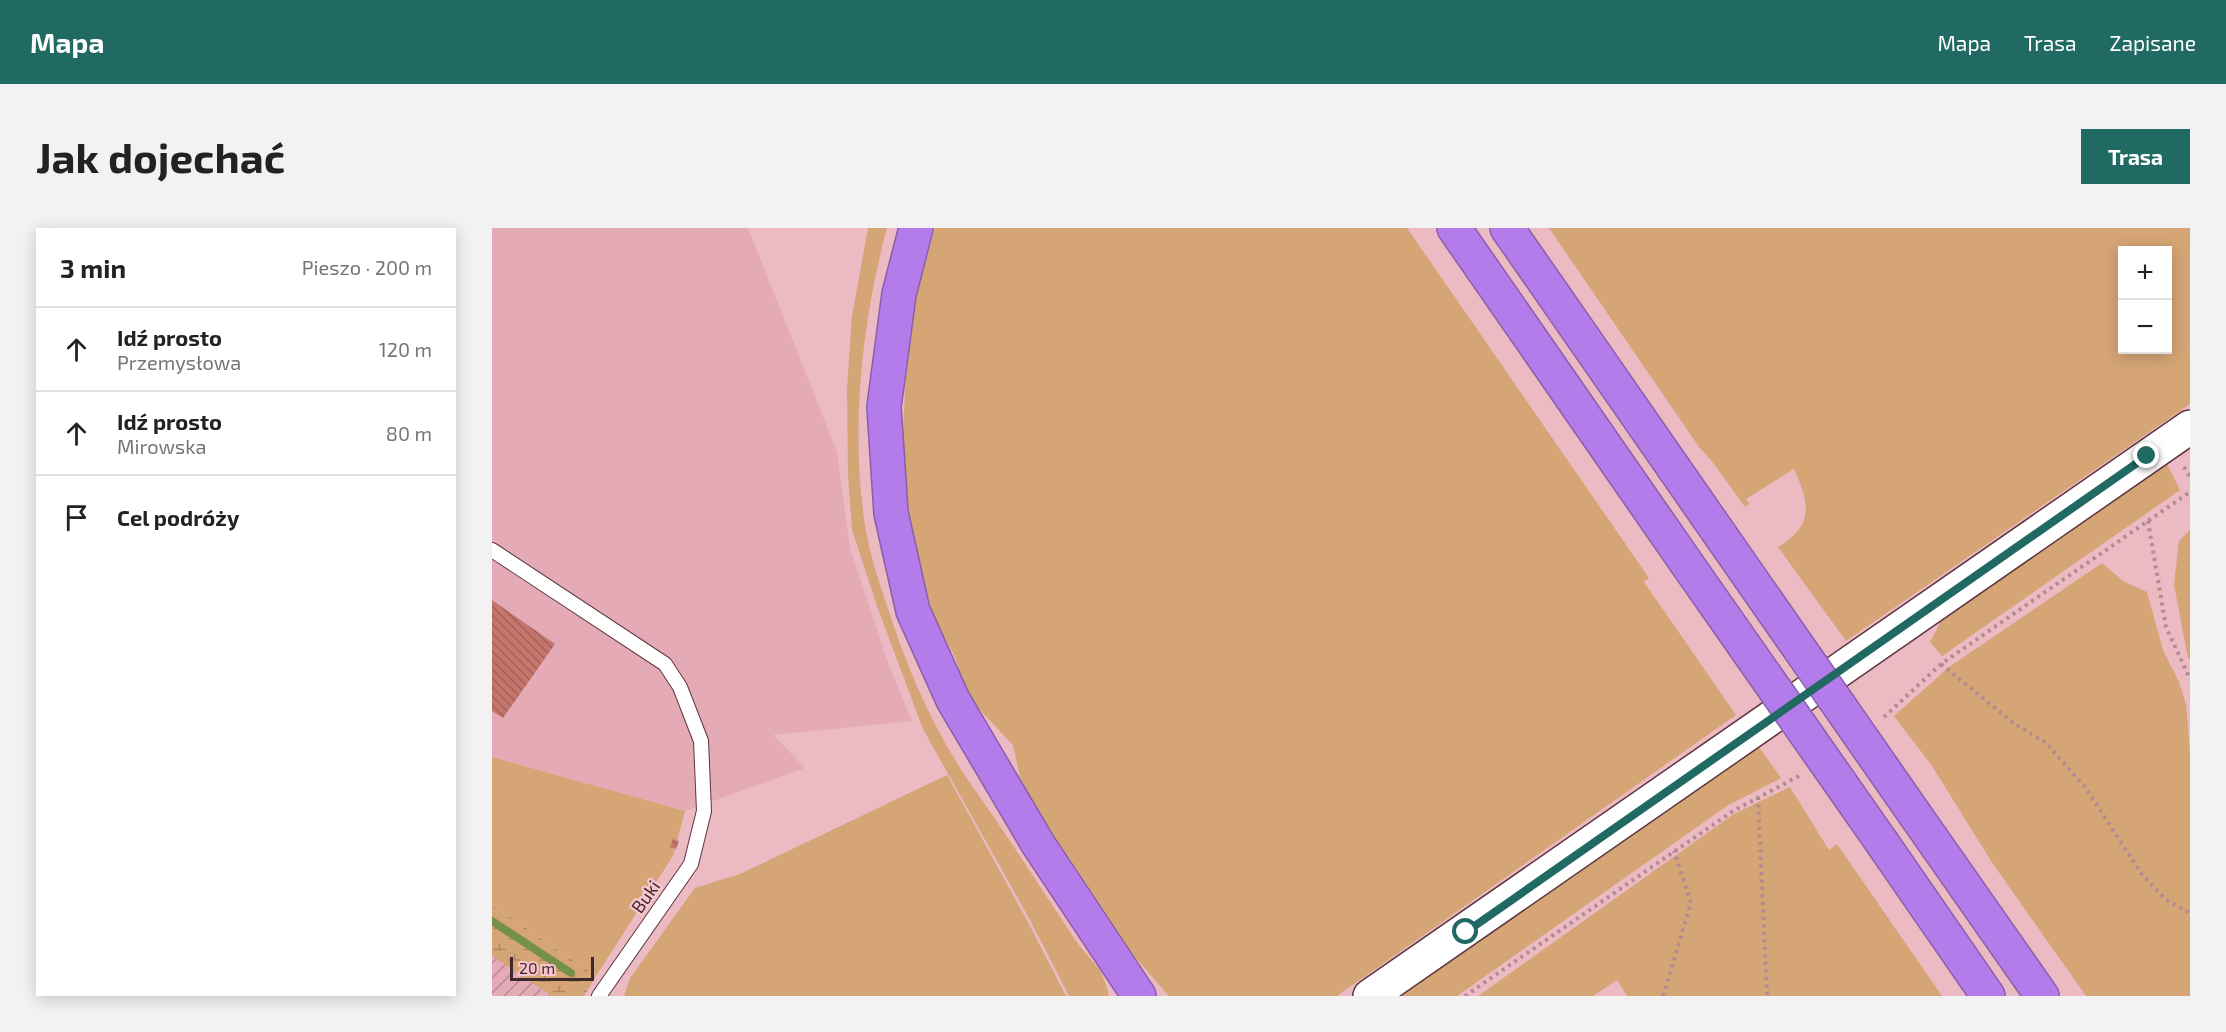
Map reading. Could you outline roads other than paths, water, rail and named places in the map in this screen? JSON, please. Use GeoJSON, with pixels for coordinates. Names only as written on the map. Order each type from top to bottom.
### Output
{"type":"FeatureCollection","features":[{"type":"Feature","properties":{"kind":"highway"},"geometry":{"type":"LineString","coordinates":[[916,228],[899,294],[884,407],[891,513],[913,611],[959,710],[1038,844],[1139,996]]}},
{"type":"Feature","properties":{"kind":"highway"},"geometry":{"type":"LineString","coordinates":[[1454,228],[1988,996]]}},
{"type":"Feature","properties":{"kind":"highway"},"geometry":{"type":"LineString","coordinates":[[1507,228],[2042,996]]}},
{"type":"Feature","properties":{"kind":"main road"},"geometry":{"type":"LineString","coordinates":[[1370,996],[2190,427]]}},
{"type":"Feature","properties":{"kind":"lane","name":"Buki"},"geometry":{"type":"LineString","coordinates":[[492,550],[665,664],[680,687],[701,741],[704,811],[691,864],[599,996]]}},
{"type":"Feature","properties":{"kind":"waterway"},"geometry":{"type":"LineString","coordinates":[[492,921],[571,973]]}}]}
